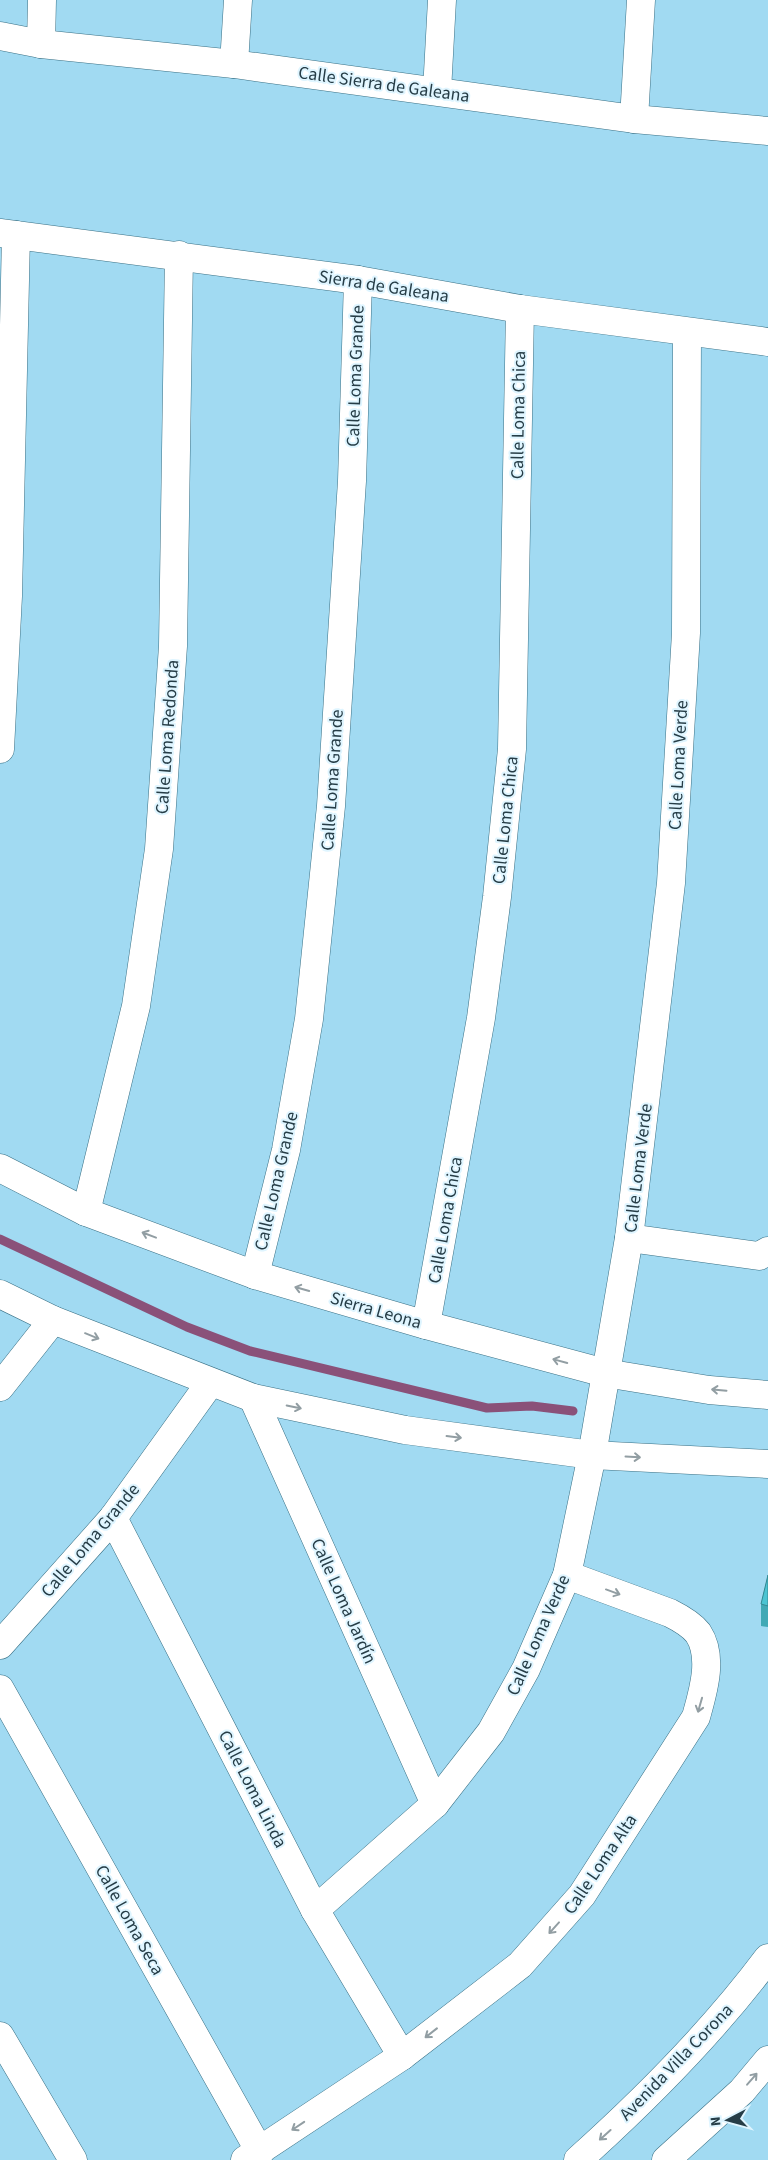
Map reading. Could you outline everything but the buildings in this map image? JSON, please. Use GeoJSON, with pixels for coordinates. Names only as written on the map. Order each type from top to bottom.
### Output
{"type":"FeatureCollection","features":[{"type":"Feature","properties":{"kind":"street"},"geometry":{"type":"LineString","coordinates":[[41,44],[42,0]]}},
{"type":"Feature","properties":{"kind":"street"},"geometry":{"type":"LineString","coordinates":[[234,64],[238,0]]}},
{"type":"Feature","properties":{"kind":"street"},"geometry":{"type":"LineString","coordinates":[[437,91],[442,0]]}},
{"type":"Feature","properties":{"kind":"street"},"geometry":{"type":"LineString","coordinates":[[634,119],[641,0]]}},
{"type":"Feature","properties":{"kind":"street","name":"Calle Sierra de Galeana"},"geometry":{"type":"LineString","coordinates":[[0,36],[41,44],[234,64],[634,119],[768,131]]}},
{"type":"Feature","properties":{"kind":"street"},"geometry":{"type":"LineString","coordinates":[[0,749],[8,596],[8,234]]}},
{"type":"Feature","properties":{"kind":"street","name":"Sierra de Galeana"},"geometry":{"type":"LineString","coordinates":[[8,234],[180,255],[358,280],[520,309],[768,342]]}},
{"type":"Feature","properties":{"kind":"street","name":"Calle Loma Redonda"},"geometry":{"type":"LineString","coordinates":[[86,1212],[136,1006],[159,849],[173,646],[180,255]]}},
{"type":"Feature","properties":{"kind":"street","name":"Calle Loma Grande"},"geometry":{"type":"LineString","coordinates":[[255,1275],[286,1150],[309,1019],[328,835],[352,481],[358,280]]}},
{"type":"Feature","properties":{"kind":"street","name":"Calle Loma Chica"},"geometry":{"type":"LineString","coordinates":[[426,1325],[481,1018],[497,897],[512,749],[520,309]]}},
{"type":"Feature","properties":{"kind":"street","name":"Calle Loma Verde"},"geometry":{"type":"LineString","coordinates":[[315,1910],[435,1804],[491,1732],[526,1669],[567,1575],[592,1455],[629,1238],[672,873],[686,633],[687,332]]}},
{"type":"Feature","properties":{"kind":"street","name":"Sierra Leona"},"geometry":{"type":"LineString","coordinates":[[0,1168],[86,1212],[255,1275],[426,1325],[606,1373],[709,1390],[768,1395]]}},
{"type":"Feature","properties":{"kind":"street"},"geometry":{"type":"LineString","coordinates":[[629,1238],[760,1256],[768,1251]]}},
{"type":"Feature","properties":{"kind":"street"},"geometry":{"type":"LineString","coordinates":[[0,1294],[53,1320],[253,1398],[405,1430],[592,1455],[768,1464]]}},
{"type":"Feature","properties":{"kind":"street"},"geometry":{"type":"LineString","coordinates":[[0,1387],[53,1320]]}},
{"type":"Feature","properties":{"kind":"street","name":"Calle Loma Grande"},"geometry":{"type":"LineString","coordinates":[[0,1645],[113,1518],[210,1382]]}},
{"type":"Feature","properties":{"kind":"street","name":"Calle Loma Jardín"},"geometry":{"type":"LineString","coordinates":[[253,1398],[435,1804]]}},
{"type":"Feature","properties":{"kind":"street","name":"Calle Loma Linda"},"geometry":{"type":"LineString","coordinates":[[113,1518],[315,1910],[402,2056]]}},
{"type":"Feature","properties":{"kind":"street","name":"Calle Loma Alta"},"geometry":{"type":"LineString","coordinates":[[253,2156],[402,2056],[520,1965],[582,1896],[696,1717],[704,1690],[706,1656],[698,1634],[684,1620],[670,1613],[567,1575]]}},
{"type":"Feature","properties":{"kind":"street","name":"Calle Loma Seca"},"geometry":{"type":"LineString","coordinates":[[0,1689],[253,2156]]}},
{"type":"Feature","properties":{"kind":"street","name":"Avenida Villa Corona"},"geometry":{"type":"LineString","coordinates":[[578,2160],[640,2104],[700,2042],[742,1993],[768,1958]]}},
{"type":"Feature","properties":{"kind":"street"},"geometry":{"type":"LineString","coordinates":[[0,2036],[73,2160]]}},
{"type":"Feature","properties":{"kind":"street"},"geometry":{"type":"LineString","coordinates":[[666,2160],[742,2091],[768,2060]]}},
{"type":"Feature","properties":{"kind":"waterway"},"geometry":{"type":"LineString","coordinates":[[0,1239],[187,1327],[250,1351],[487,1408],[532,1406],[573,1411]]}}]}
